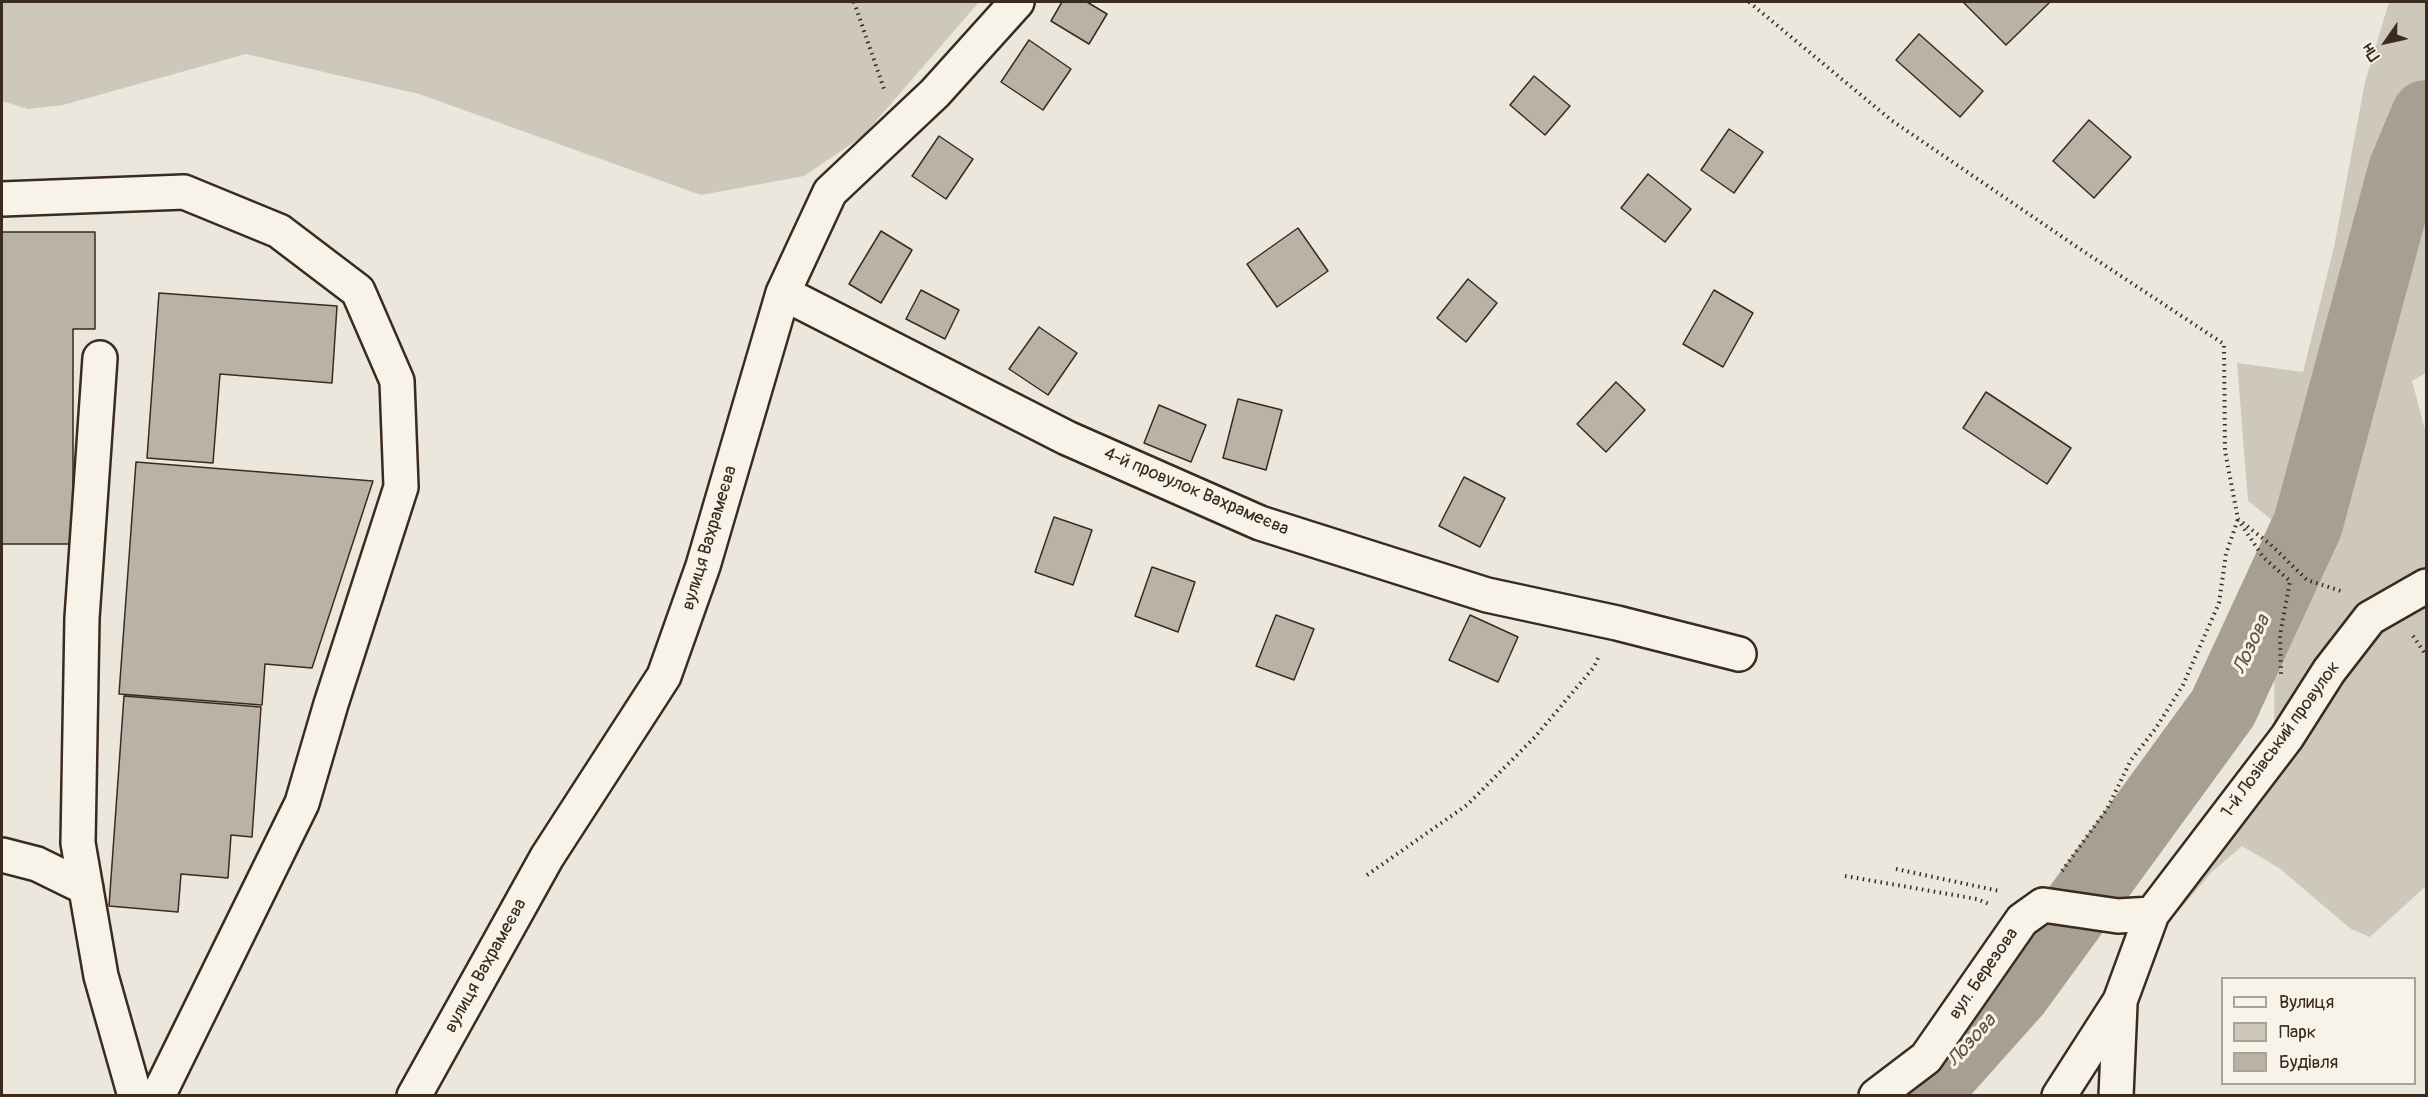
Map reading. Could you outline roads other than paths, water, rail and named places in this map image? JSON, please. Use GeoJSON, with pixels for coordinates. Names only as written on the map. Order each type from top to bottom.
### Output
{"type":"FeatureCollection","features":[{"type":"Feature","properties":{"kind":"street","name":"вулиця Вахрамеєва"},"geometry":{"type":"LineString","coordinates":[[414,1095],[547,857],[664,676],[703,566],[783,293],[830,192],[935,93],[1017,2]]}},
{"type":"Feature","properties":{"kind":"street"},"geometry":{"type":"LineString","coordinates":[[2,199],[184,192],[279,231],[358,291],[396,381],[401,487],[331,704],[302,803],[158,1095]]}},
{"type":"Feature","properties":{"kind":"street","name":"4-й провулок Вахрамеєва"},"geometry":{"type":"LineString","coordinates":[[783,293],[1067,438],[1260,523],[1487,595],[1617,623],[1739,654]]}},
{"type":"Feature","properties":{"kind":"street"},"geometry":{"type":"LineString","coordinates":[[100,358],[82,618],[78,843],[100,975],[135,1095]]}},
{"type":"Feature","properties":{"kind":"street","name":"1-й Лозівський провулок"},"geometry":{"type":"LineString","coordinates":[[2120,1001],[2152,914],[2287,737],[2329,671],[2370,618],[2427,586]]}},
{"type":"Feature","properties":{"kind":"street"},"geometry":{"type":"LineString","coordinates":[[2,855],[37,864],[86,888]]}},
{"type":"Feature","properties":{"kind":"street","name":"вул. Березова"},"geometry":{"type":"LineString","coordinates":[[1876,1095],[1926,1058],[2054,911],[2118,916],[2152,914]]}},
{"type":"Feature","properties":{"kind":"street"},"geometry":{"type":"LineString","coordinates":[[2059,1095],[2120,1001]]}},
{"type":"Feature","properties":{"kind":"street"},"geometry":{"type":"LineString","coordinates":[[2116,1095],[2120,1001]]}},
{"type":"Feature","properties":{"kind":"waterway","name":"Лозова"},"geometry":{"type":"LineString","coordinates":[[1923,1096],[2016,992],[2223,708],[2308,524],[2403,170],[2426,115]]}}]}
